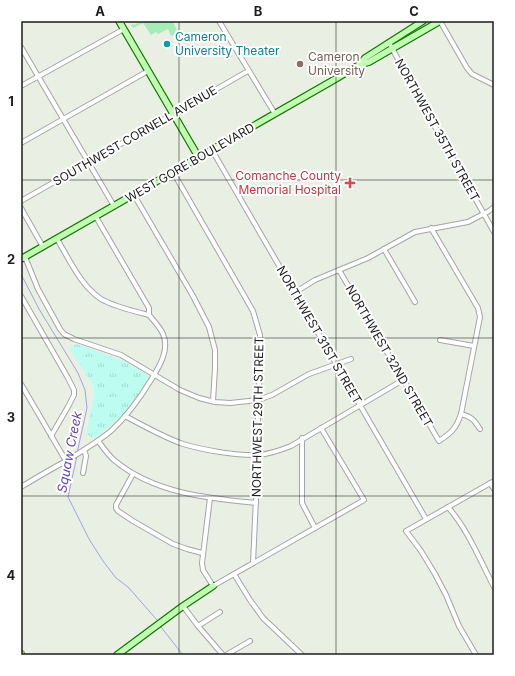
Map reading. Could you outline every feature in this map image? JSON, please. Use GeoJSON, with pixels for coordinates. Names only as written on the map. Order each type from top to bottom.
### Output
{"type":"FeatureCollection","features":[{"type":"Feature","properties":{"kind":"main road"},"geometry":{"type":"LineString","coordinates":[[119,21],[198,158]]}},
{"type":"Feature","properties":{"kind":"main road","name":"WEST GORE BOULEVARD"},"geometry":{"type":"LineString","coordinates":[[391,45],[424,21]]}},
{"type":"Feature","properties":{"kind":"main road","name":"WEST GORE BOULEVARD"},"geometry":{"type":"LineString","coordinates":[[23,258],[359,65],[365,58],[440,21]]}},
{"type":"Feature","properties":{"kind":"main road"},"geometry":{"type":"LineString","coordinates":[[117,655],[213,586]]}},
{"type":"Feature","properties":{"kind":"street"},"geometry":{"type":"LineString","coordinates":[[219,21],[275,114]]}},
{"type":"Feature","properties":{"kind":"street"},"geometry":{"type":"LineString","coordinates":[[440,21],[472,74],[494,85]]}},
{"type":"Feature","properties":{"kind":"street"},"geometry":{"type":"LineString","coordinates":[[21,86],[124,29]]}},
{"type":"Feature","properties":{"kind":"street","name":"NORTHWEST 35TH STREET"},"geometry":{"type":"LineString","coordinates":[[391,45],[411,84],[494,232]]}},
{"type":"Feature","properties":{"kind":"street"},"geometry":{"type":"LineString","coordinates":[[21,47],[114,206]]}},
{"type":"Feature","properties":{"kind":"street"},"geometry":{"type":"LineString","coordinates":[[21,143],[148,71]]}},
{"type":"Feature","properties":{"kind":"street","name":"SOUTHWEST CORNELL AVENUE"},"geometry":{"type":"LineString","coordinates":[[21,201],[248,71]]}},
{"type":"Feature","properties":{"kind":"street","name":"NORTHWEST 31ST STREET"},"geometry":{"type":"LineString","coordinates":[[212,150],[426,519]]}},
{"type":"Feature","properties":{"kind":"street","name":"NORTHWEST 29TH STREET"},"geometry":{"type":"LineString","coordinates":[[173,172],[253,311],[260,335],[261,359],[258,400],[258,455],[253,563]]}},
{"type":"Feature","properties":{"kind":"street"},"geometry":{"type":"LineString","coordinates":[[134,195],[193,296],[209,327],[215,350],[213,401]]}},
{"type":"Feature","properties":{"kind":"street"},"geometry":{"type":"LineString","coordinates":[[294,293],[315,280],[368,258],[415,232],[468,222],[494,207]]}},
{"type":"Feature","properties":{"kind":"street"},"geometry":{"type":"LineString","coordinates":[[21,208],[43,246]]}},
{"type":"Feature","properties":{"kind":"street"},"geometry":{"type":"LineString","coordinates":[[96,217],[149,308],[149,315]]}},
{"type":"Feature","properties":{"kind":"street"},"geometry":{"type":"LineString","coordinates":[[432,228],[478,308],[480,317],[461,414],[472,418],[480,429]]}},
{"type":"Feature","properties":{"kind":"street"},"geometry":{"type":"LineString","coordinates":[[21,487],[98,441],[112,430],[140,398],[162,359],[165,344],[164,335],[149,315],[122,308],[102,299],[90,290],[80,278],[57,239]]}},
{"type":"Feature","properties":{"kind":"street"},"geometry":{"type":"LineString","coordinates":[[384,249],[415,302]]}},
{"type":"Feature","properties":{"kind":"street"},"geometry":{"type":"LineString","coordinates":[[23,258],[38,289],[64,334],[74,339],[121,355],[180,390],[199,398],[230,403],[258,400],[272,395],[309,374],[351,358]]}},
{"type":"Feature","properties":{"kind":"street","name":"NORTHWEST 32ND STREET"},"geometry":{"type":"LineString","coordinates":[[339,270],[438,441],[454,429],[461,414]]}},
{"type":"Feature","properties":{"kind":"street"},"geometry":{"type":"LineString","coordinates":[[21,296],[74,390],[74,395],[51,436]]}},
{"type":"Feature","properties":{"kind":"street"},"geometry":{"type":"LineString","coordinates":[[440,340],[474,346]]}},
{"type":"Feature","properties":{"kind":"street"},"geometry":{"type":"LineString","coordinates":[[125,416],[183,444],[206,450],[258,455],[282,450],[403,380]]}},
{"type":"Feature","properties":{"kind":"street"},"geometry":{"type":"LineString","coordinates":[[21,384],[66,461]]}},
{"type":"Feature","properties":{"kind":"street"},"geometry":{"type":"LineString","coordinates":[[210,498],[202,553],[202,570],[213,586],[364,500],[321,428]]}},
{"type":"Feature","properties":{"kind":"street"},"geometry":{"type":"LineString","coordinates":[[302,438],[302,504],[315,528]]}},
{"type":"Feature","properties":{"kind":"street"},"geometry":{"type":"LineString","coordinates":[[98,441],[112,459],[133,474],[164,488],[184,494],[210,498],[256,502]]}},
{"type":"Feature","properties":{"kind":"street"},"geometry":{"type":"LineString","coordinates":[[82,451],[86,456],[83,473]]}},
{"type":"Feature","properties":{"kind":"street"},"geometry":{"type":"LineString","coordinates":[[133,474],[116,505],[118,511],[173,544],[202,553]]}},
{"type":"Feature","properties":{"kind":"street"},"geometry":{"type":"LineString","coordinates":[[476,655],[459,626],[435,574],[406,531],[492,482],[494,489]]}},
{"type":"Feature","properties":{"kind":"street"},"geometry":{"type":"LineString","coordinates":[[448,507],[455,515],[478,554],[494,587]]}},
{"type":"Feature","properties":{"kind":"street"},"geometry":{"type":"LineString","coordinates":[[234,574],[263,618],[302,655]]}},
{"type":"Feature","properties":{"kind":"street"},"geometry":{"type":"LineString","coordinates":[[184,606],[198,626],[223,655]]}},
{"type":"Feature","properties":{"kind":"street"},"geometry":{"type":"LineString","coordinates":[[198,626],[220,612]]}},
{"type":"Feature","properties":{"kind":"street"},"geometry":{"type":"LineString","coordinates":[[226,655],[250,641]]}},
{"type":"Feature","properties":{"kind":"green space"},"geometry":{"type":"Polygon","coordinates":[[[141,21],[174,21],[173,22],[177,30],[175,31],[176,33],[171,36],[168,29],[158,34],[156,32],[151,35],[143,23],[133,28],[131,25],[141,21]]]}},
{"type":"Feature","properties":{"kind":"green space"},"geometry":{"type":"Polygon","coordinates":[[[76,344],[124,361],[142,371],[149,377],[134,403],[123,415],[95,439],[86,434],[94,395],[92,384],[69,350],[76,344]]]}},
{"type":"Feature","properties":{"kind":"waterway","name":"Squaw Creek"},"geometry":{"type":"LineString","coordinates":[[21,274],[39,309],[78,373],[85,390],[87,408],[77,453]]}},
{"type":"Feature","properties":{"kind":"waterway","name":"Squaw Creek"},"geometry":{"type":"LineString","coordinates":[[77,456],[68,497],[89,539],[103,561],[116,578],[128,587],[157,620]]}},
{"type":"Feature","properties":{"kind":"waterway","name":"Squaw Creek"},"geometry":{"type":"LineString","coordinates":[[161,627],[183,655]]}},
{"type":"Feature","properties":{"kind":"place","name":"Cameron University Theater"},"geometry":{"type":"Point","coordinates":[167,44]}},
{"type":"Feature","properties":{"kind":"place","name":"Cameron University"},"geometry":{"type":"Point","coordinates":[300,64]}},
{"type":"Feature","properties":{"kind":"place","name":"Comanche County Memorial Hospital"},"geometry":{"type":"Point","coordinates":[350,183]}}]}
